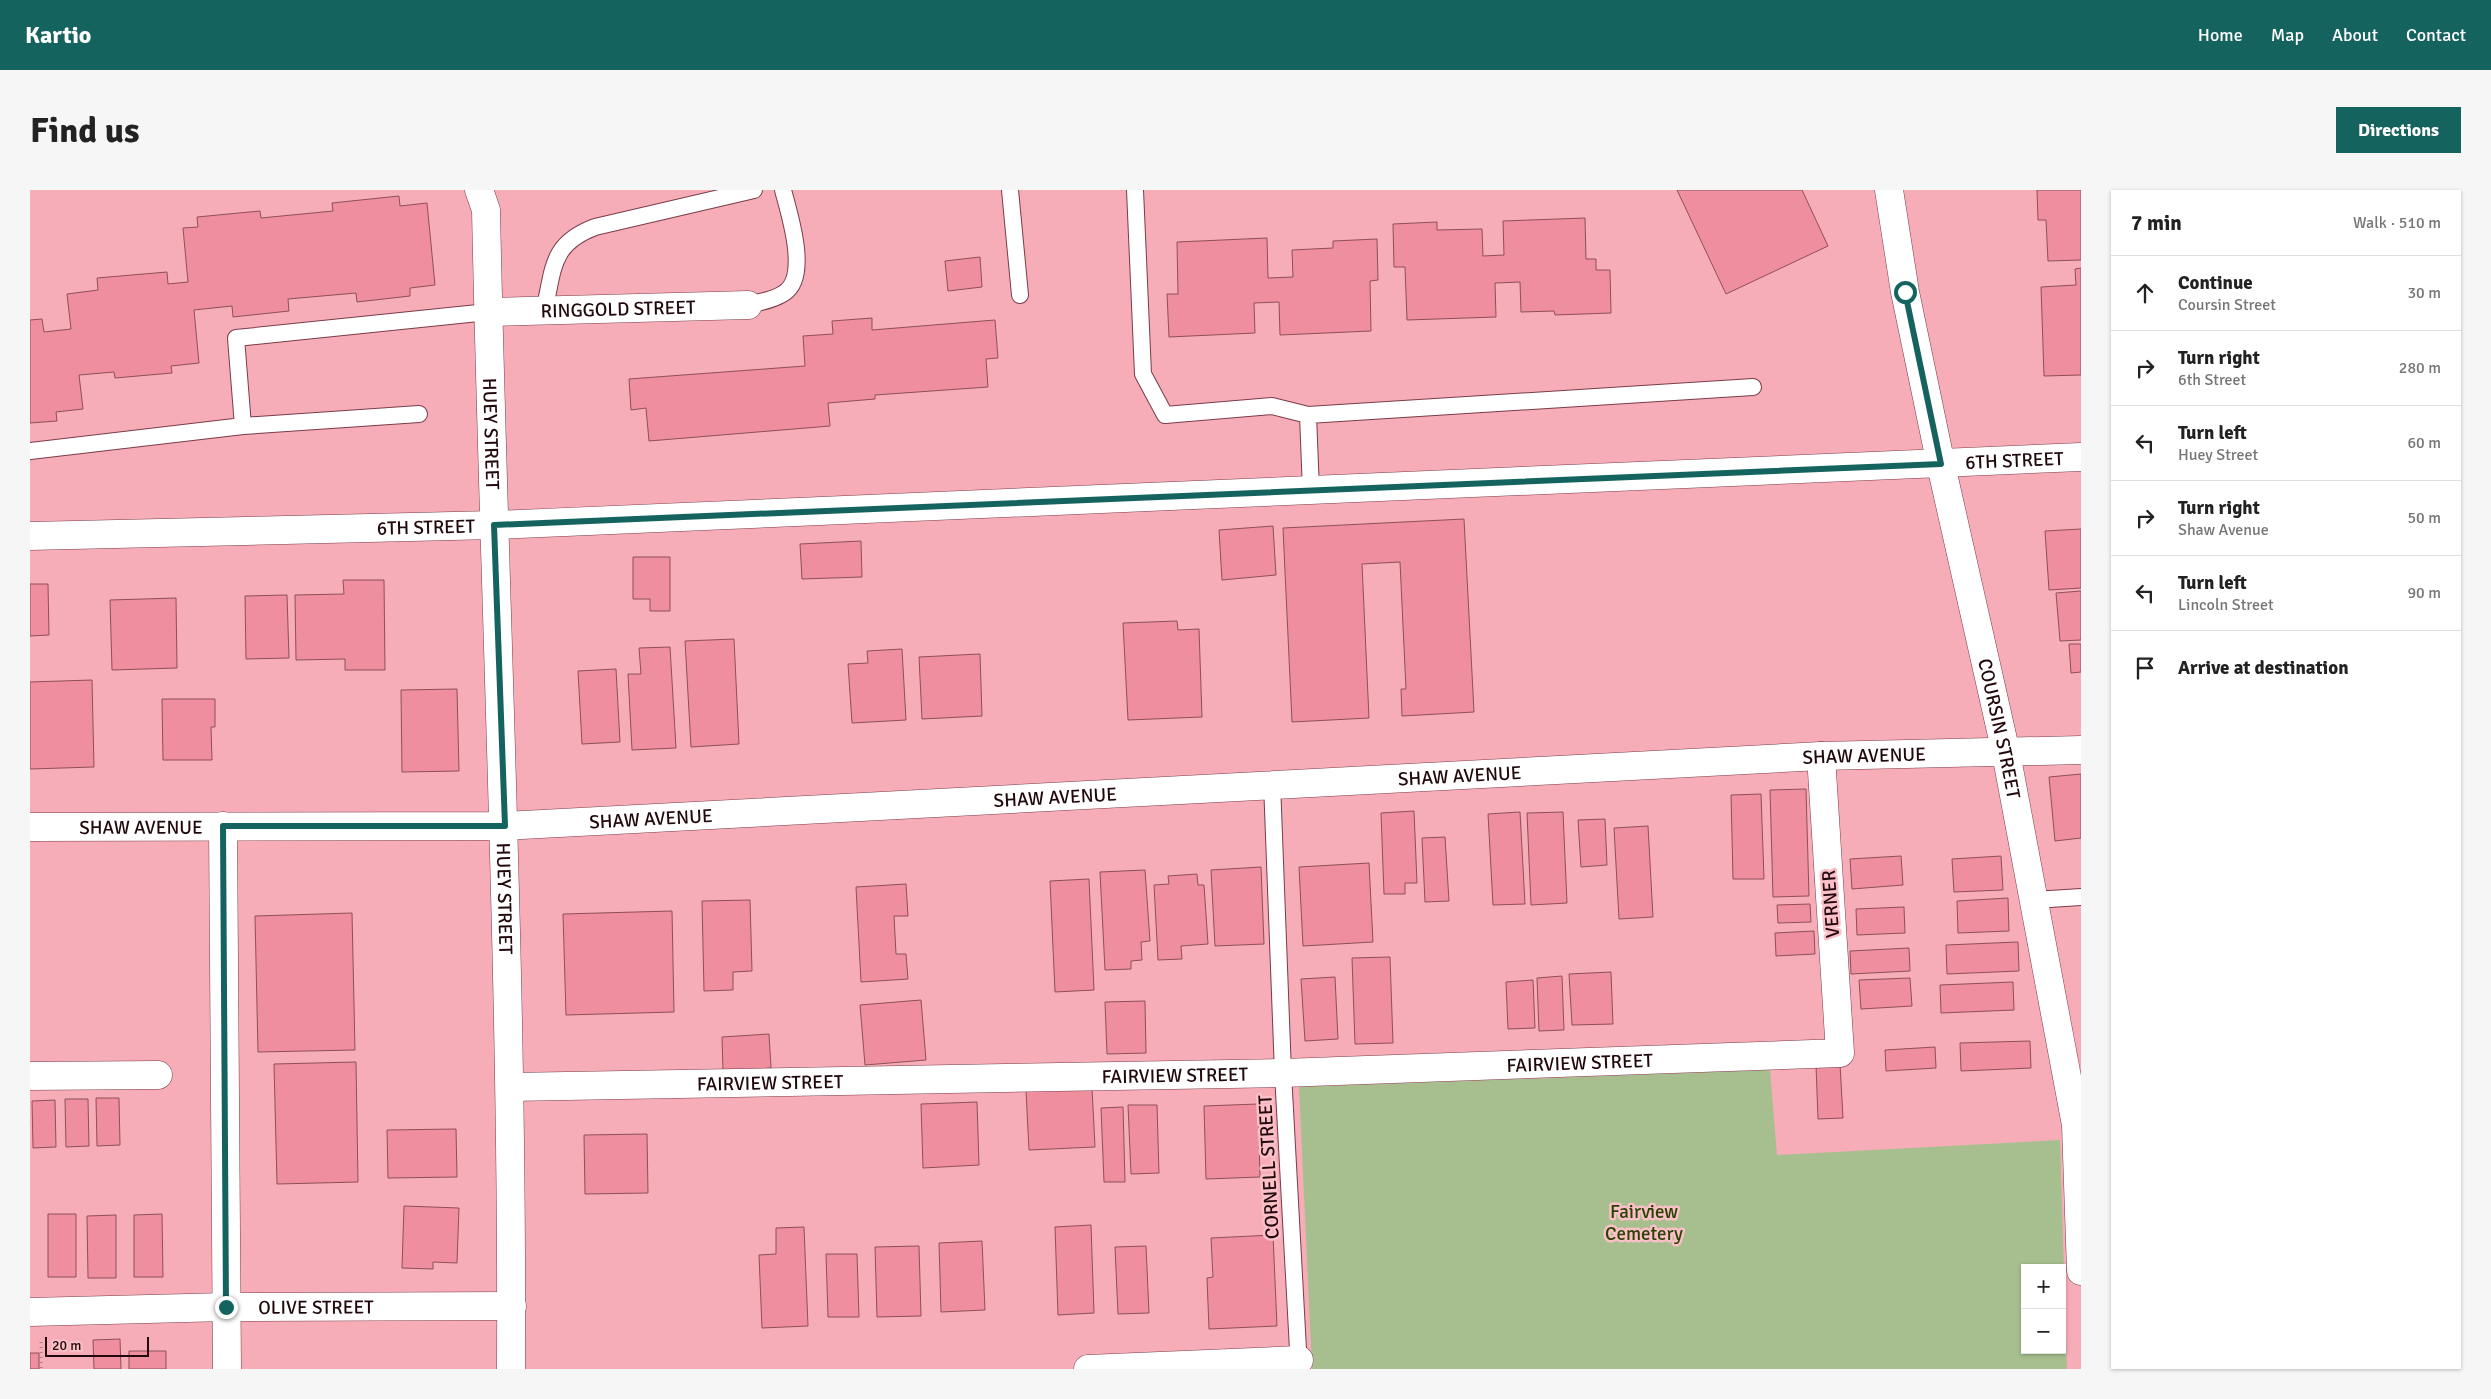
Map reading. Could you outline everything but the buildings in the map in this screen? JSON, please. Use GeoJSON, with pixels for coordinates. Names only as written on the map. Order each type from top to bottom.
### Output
{"type":"FeatureCollection","features":[{"type":"Feature","properties":{"kind":"street","name":"HUEY STREET"},"geometry":{"type":"LineString","coordinates":[[479,190],[486,210],[494,525],[505,826],[510,1087],[511,1369]]}},
{"type":"Feature","properties":{"kind":"street","name":"COURSIN STREET"},"geometry":{"type":"LineString","coordinates":[[1889,190],[1905,292],[1941,464],[2006,753],[2076,1126],[2081,1271]]}},
{"type":"Feature","properties":{"kind":"street","name":"RINGGOLD STREET"},"geometry":{"type":"LineString","coordinates":[[488,312],[748,305]]}},
{"type":"Feature","properties":{"kind":"street","name":"6TH STREET"},"geometry":{"type":"LineString","coordinates":[[30,536],[494,525],[2081,457]]}},
{"type":"Feature","properties":{"kind":"street","name":"SHAW AVENUE"},"geometry":{"type":"LineString","coordinates":[[30,827],[505,826],[1821,756],[2081,750]]}},
{"type":"Feature","properties":{"kind":"street","name":"VERNER"},"geometry":{"type":"LineString","coordinates":[[1821,756],[1840,1053]]}},
{"type":"Feature","properties":{"kind":"street"},"geometry":{"type":"LineString","coordinates":[[223,826],[227,1369]]}},
{"type":"Feature","properties":{"kind":"street","name":"FAIRVIEW STREET"},"geometry":{"type":"LineString","coordinates":[[510,1087],[1284,1074],[1840,1053]]}},
{"type":"Feature","properties":{"kind":"street"},"geometry":{"type":"LineString","coordinates":[[30,1076],[158,1075]]}},
{"type":"Feature","properties":{"kind":"street","name":"OLIVE STREET"},"geometry":{"type":"LineString","coordinates":[[30,1312],[226,1307],[512,1306]]}},
{"type":"Feature","properties":{"kind":"street"},"geometry":{"type":"LineString","coordinates":[[1088,1369],[1299,1364]]}},
{"type":"Feature","properties":{"kind":"lane"},"geometry":{"type":"LineString","coordinates":[[544,311],[557,258],[565,243],[577,233],[595,226],[754,190]]}},
{"type":"Feature","properties":{"kind":"lane"},"geometry":{"type":"LineString","coordinates":[[748,305],[786,292],[796,277],[793,230],[783,190]]}},
{"type":"Feature","properties":{"kind":"lane"},"geometry":{"type":"LineString","coordinates":[[1010,190],[1020,295]]}},
{"type":"Feature","properties":{"kind":"lane"},"geometry":{"type":"LineString","coordinates":[[1135,190],[1143,374],[1165,415],[1272,406],[1308,415],[1753,387]]}},
{"type":"Feature","properties":{"kind":"lane"},"geometry":{"type":"LineString","coordinates":[[242,426],[236,338],[488,312]]}},
{"type":"Feature","properties":{"kind":"lane"},"geometry":{"type":"LineString","coordinates":[[30,451],[242,426],[419,414]]}},
{"type":"Feature","properties":{"kind":"lane"},"geometry":{"type":"LineString","coordinates":[[1308,415],[1311,490]]}},
{"type":"Feature","properties":{"kind":"lane","name":"CORNELL STREET"},"geometry":{"type":"LineString","coordinates":[[1272,784],[1299,1364]]}},
{"type":"Feature","properties":{"kind":"lane"},"geometry":{"type":"LineString","coordinates":[[2034,900],[2081,896]]}},
{"type":"Feature","properties":{"kind":"green space","name":"Fairview Cemetery"},"geometry":{"type":"Polygon","coordinates":[[[1770,1070],[1777,1155],[2060,1140],[2064,1264],[2021,1264],[2021,1354],[2066,1354],[2066,1336],[2067,1369],[1312,1369],[1299,1087],[1770,1070]]]}},
{"type":"Feature","properties":{"kind":"route"},"geometry":{"type":"LineString","coordinates":[[226,1307],[223,826],[505,826],[494,525],[1941,464],[1905,292]]}}]}
